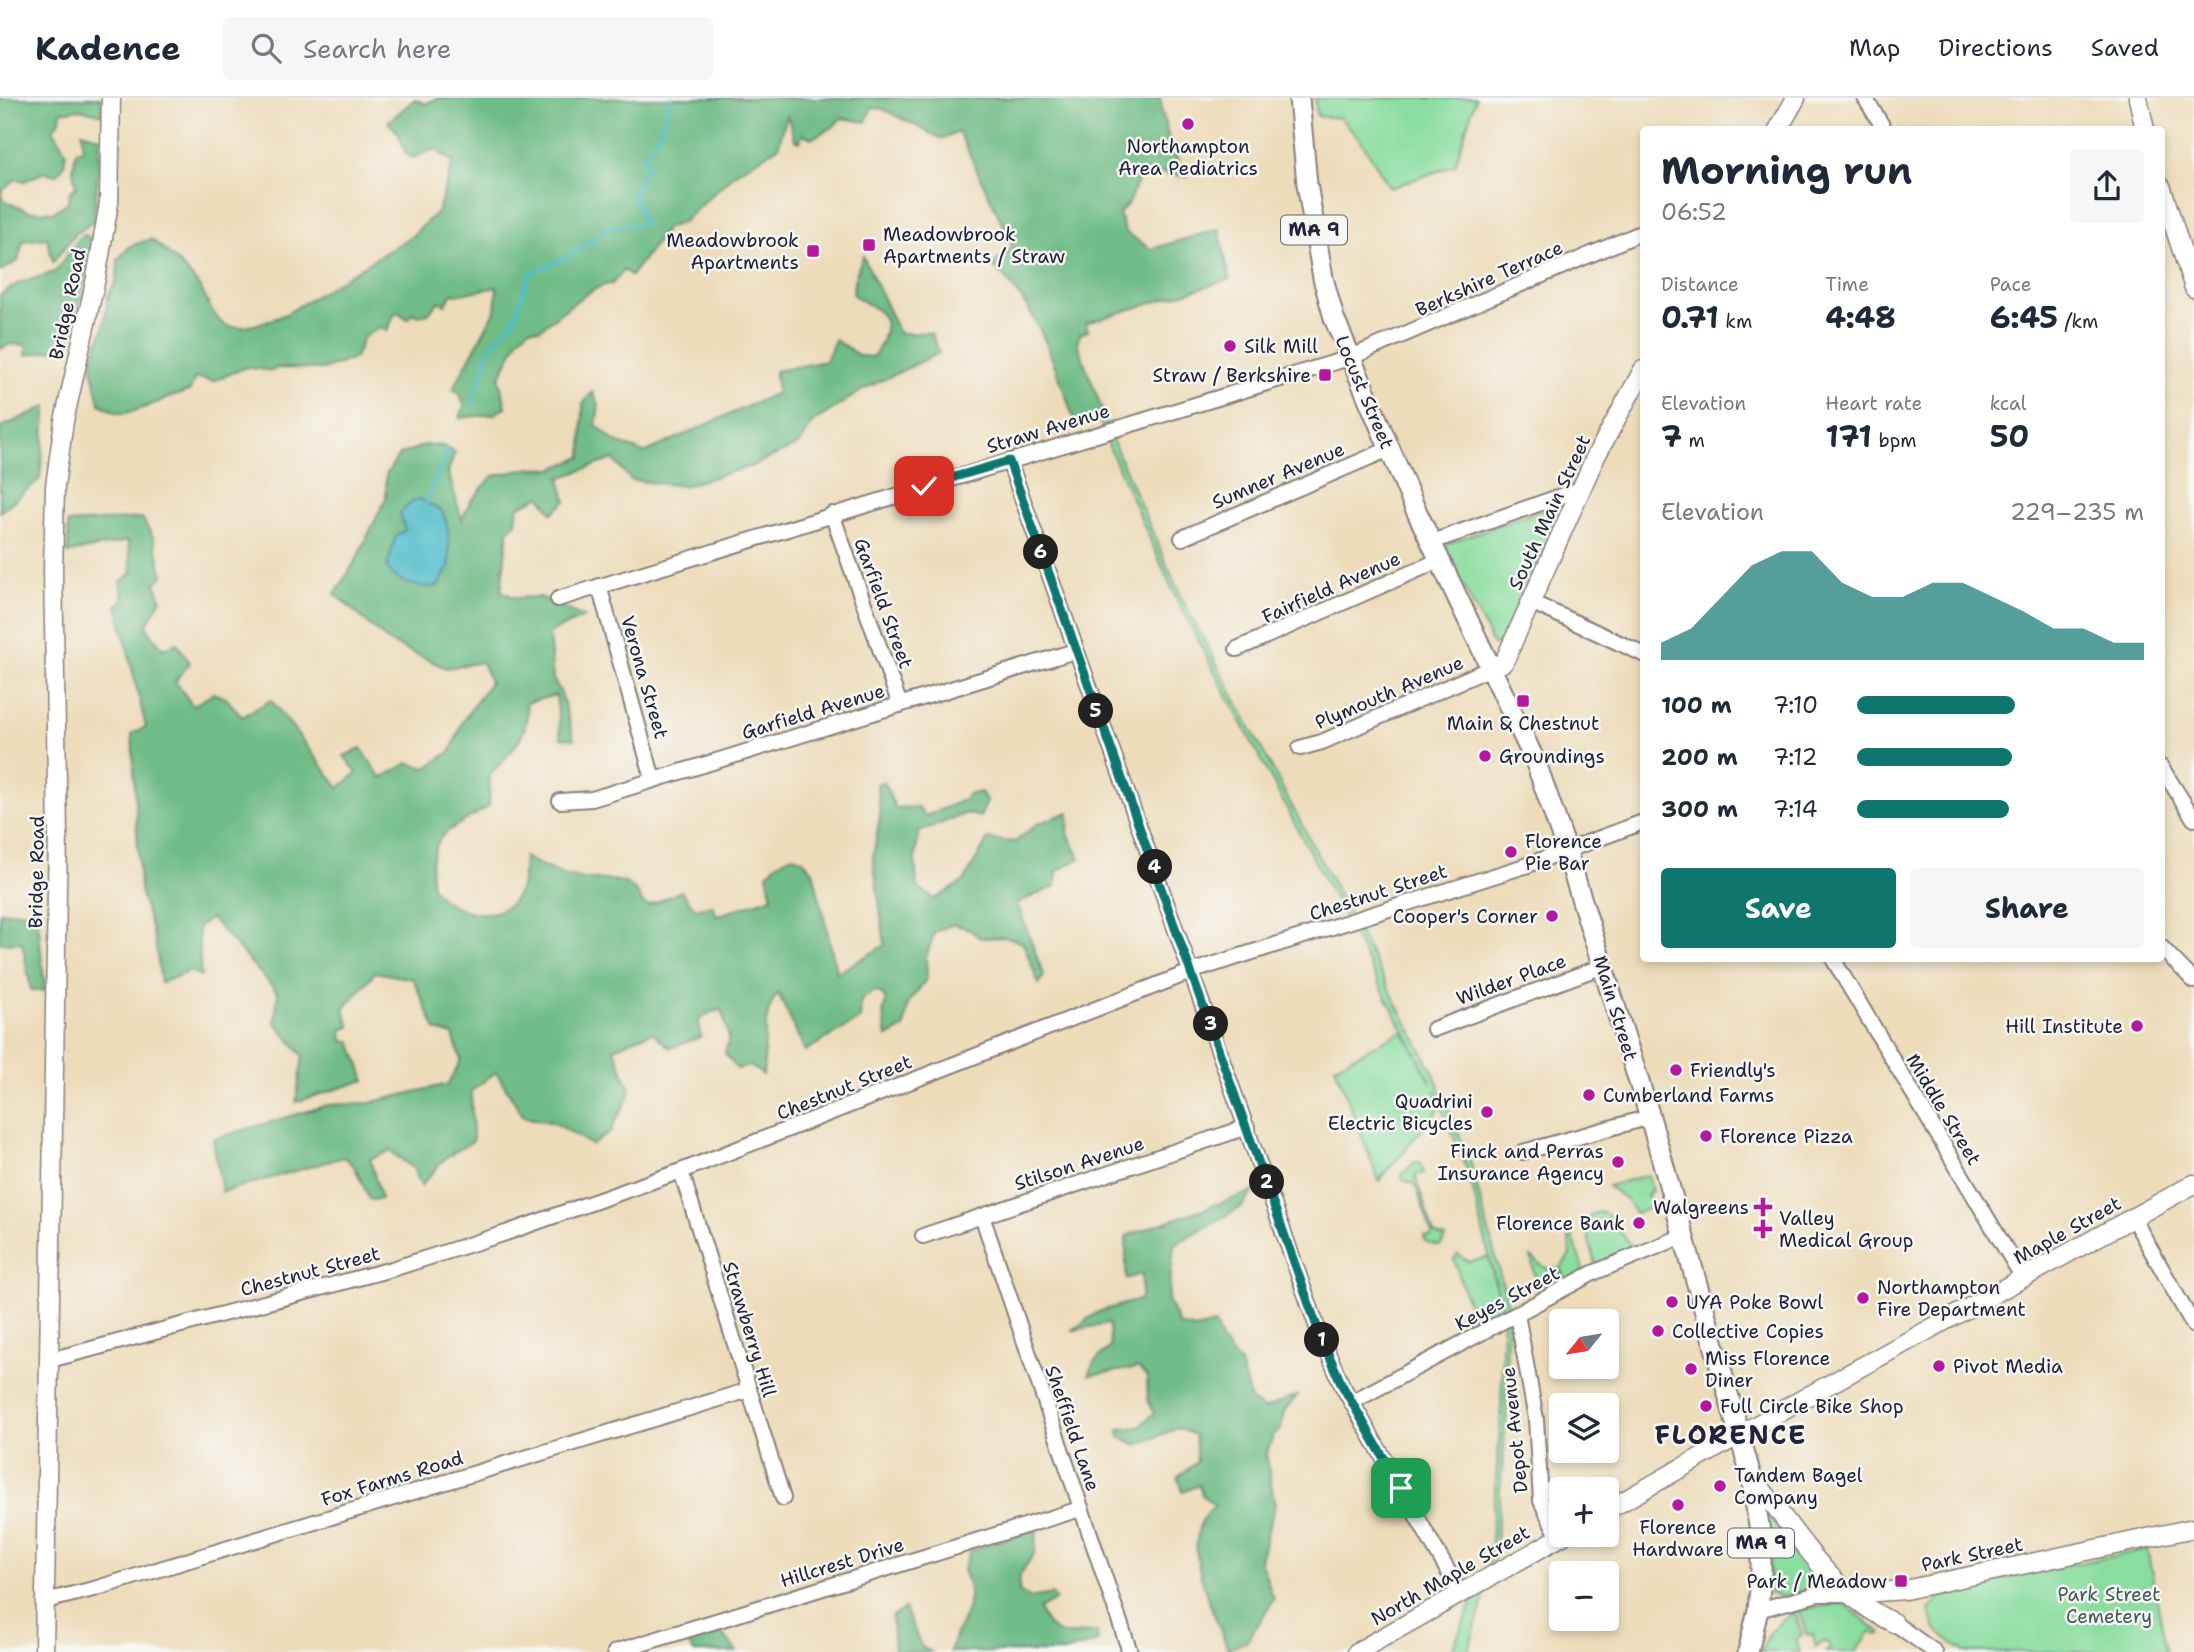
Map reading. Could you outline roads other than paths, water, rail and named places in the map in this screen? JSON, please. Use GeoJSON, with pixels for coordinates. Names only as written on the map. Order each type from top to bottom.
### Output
{"type":"FeatureCollection","features":[{"type":"Feature","properties":{"kind":"highway","name":"Locust Street"},"geometry":{"type":"LineString","coordinates":[[1299,98],[1307,184],[1323,278],[1349,358],[1492,668]]}},
{"type":"Feature","properties":{"kind":"highway","name":"Main Street"},"geometry":{"type":"LineString","coordinates":[[1492,668],[1536,763],[1566,849],[1650,1117],[1740,1436]]}},
{"type":"Feature","properties":{"kind":"highway","name":"MA 9"},"geometry":{"type":"LineString","coordinates":[[1740,1436],[1751,1476],[1761,1538],[1758,1610],[1748,1652]]}},
{"type":"Feature","properties":{"kind":"main road","name":"Bridge Road"},"geometry":{"type":"LineString","coordinates":[[44,1652],[58,833],[55,486],[66,410],[96,278],[109,203],[111,98]]}},
{"type":"Feature","properties":{"kind":"main road"},"geometry":{"type":"LineString","coordinates":[[1780,126],[1796,98]]}},
{"type":"Feature","properties":{"kind":"main road"},"geometry":{"type":"LineString","coordinates":[[2138,98],[2144,126]]}},
{"type":"Feature","properties":{"kind":"main road"},"geometry":{"type":"LineString","coordinates":[[2165,198],[2194,288]]}},
{"type":"Feature","properties":{"kind":"main road","name":"South Main Street"},"geometry":{"type":"LineString","coordinates":[[1492,668],[1504,662],[1595,458],[1640,376]]}},
{"type":"Feature","properties":{"kind":"main road","name":"Maple Street"},"geometry":{"type":"LineString","coordinates":[[1740,1436],[2194,1184]]}},
{"type":"Feature","properties":{"kind":"main road"},"geometry":{"type":"LineString","coordinates":[[1619,1504],[1740,1436]]}},
{"type":"Feature","properties":{"kind":"main road"},"geometry":{"type":"LineString","coordinates":[[1751,1476],[1821,1568],[1848,1594],[1894,1623]]}},
{"type":"Feature","properties":{"kind":"main road","name":"Park Street"},"geometry":{"type":"LineString","coordinates":[[1848,1594],[1882,1592],[2194,1528]]}},
{"type":"Feature","properties":{"kind":"main road","name":"North Maple Street"},"geometry":{"type":"LineString","coordinates":[[1357,1652],[1549,1543]]}},
{"type":"Feature","properties":{"kind":"main road"},"geometry":{"type":"LineString","coordinates":[[1882,1592],[1884,1605],[1894,1623]]}},
{"type":"Feature","properties":{"kind":"street"},"geometry":{"type":"LineString","coordinates":[[1865,98],[1882,126]]}},
{"type":"Feature","properties":{"kind":"street","name":"Berkshire Terrace"},"geometry":{"type":"LineString","coordinates":[[1349,358],[1640,233]]}},
{"type":"Feature","properties":{"kind":"street","name":"Straw Avenue"},"geometry":{"type":"LineString","coordinates":[[558,599],[1349,358]]}},
{"type":"Feature","properties":{"kind":"street","name":"Sumner Avenue"},"geometry":{"type":"LineString","coordinates":[[1182,538],[1389,449]]}},
{"type":"Feature","properties":{"kind":"street"},"geometry":{"type":"LineString","coordinates":[[1009,461],[1075,651],[1193,971],[1320,1335],[1352,1402],[1461,1594]]}},
{"type":"Feature","properties":{"kind":"street","name":"Fairfield Avenue"},"geometry":{"type":"LineString","coordinates":[[1237,649],[1436,551],[1583,488]]}},
{"type":"Feature","properties":{"kind":"street","name":"Garfield Street"},"geometry":{"type":"LineString","coordinates":[[832,514],[900,705]]}},
{"type":"Feature","properties":{"kind":"street","name":"Verona Street"},"geometry":{"type":"LineString","coordinates":[[598,586],[653,779]]}},
{"type":"Feature","properties":{"kind":"street"},"geometry":{"type":"LineString","coordinates":[[1531,601],[1640,653]]}},
{"type":"Feature","properties":{"kind":"street","name":"Garfield Avenue"},"geometry":{"type":"LineString","coordinates":[[560,802],[591,799],[1075,651]]}},
{"type":"Feature","properties":{"kind":"street","name":"Plymouth Avenue"},"geometry":{"type":"LineString","coordinates":[[1300,748],[1322,742],[1492,668]]}},
{"type":"Feature","properties":{"kind":"street"},"geometry":{"type":"LineString","coordinates":[[2165,773],[2194,819]]}},
{"type":"Feature","properties":{"kind":"street","name":"Chestnut Street"},"geometry":{"type":"LineString","coordinates":[[50,1360],[392,1269],[495,1237],[681,1171],[1193,971],[1534,863],[1640,822]]}},
{"type":"Feature","properties":{"kind":"street"},"geometry":{"type":"LineString","coordinates":[[2165,951],[2194,981]]}},
{"type":"Feature","properties":{"kind":"street","name":"Middle Street"},"geometry":{"type":"LineString","coordinates":[[1835,962],[2023,1278]]}},
{"type":"Feature","properties":{"kind":"street","name":"Wilder Place"},"geometry":{"type":"LineString","coordinates":[[1434,1029],[1603,965]]}},
{"type":"Feature","properties":{"kind":"street"},"geometry":{"type":"LineString","coordinates":[[1524,1152],[1650,1117]]}},
{"type":"Feature","properties":{"kind":"street","name":"Stilson Avenue"},"geometry":{"type":"LineString","coordinates":[[923,1236],[1247,1126]]}},
{"type":"Feature","properties":{"kind":"street","name":"Strawberry Hill"},"geometry":{"type":"LineString","coordinates":[[681,1171],[783,1498]]}},
{"type":"Feature","properties":{"kind":"street","name":"Sheffield Lane"},"geometry":{"type":"LineString","coordinates":[[982,1216],[1130,1652]]}},
{"type":"Feature","properties":{"kind":"street"},"geometry":{"type":"LineString","coordinates":[[2133,1218],[2194,1326]]}},
{"type":"Feature","properties":{"kind":"street","name":"Keyes Street"},"geometry":{"type":"LineString","coordinates":[[1352,1402],[1607,1267],[1683,1236]]}},
{"type":"Feature","properties":{"kind":"street","name":"Depot Avenue"},"geometry":{"type":"LineString","coordinates":[[1517,1314],[1536,1419],[1541,1501],[1549,1514]]}},
{"type":"Feature","properties":{"kind":"street","name":"Fox Farms Road"},"geometry":{"type":"LineString","coordinates":[[45,1601],[94,1589],[749,1390]]}},
{"type":"Feature","properties":{"kind":"street","name":"Hillcrest Drive"},"geometry":{"type":"LineString","coordinates":[[615,1652],[1080,1509]]}},
{"type":"Feature","properties":{"kind":"street","name":"Park Street"},"geometry":{"type":"LineString","coordinates":[[1758,1610],[1818,1594],[1848,1594]]}},
{"type":"Feature","properties":{"kind":"street"},"geometry":{"type":"LineString","coordinates":[[1894,1623],[1935,1652]]}},
{"type":"Feature","properties":{"kind":"water"},"geometry":{"type":"Polygon","coordinates":[[[419,499],[442,511],[447,526],[450,565],[438,586],[424,587],[403,582],[387,568],[396,536],[405,530],[400,513],[419,499]]]}},
{"type":"Feature","properties":{"kind":"waterway"},"geometry":{"type":"LineString","coordinates":[[473,403],[491,344],[513,322],[530,273],[564,259],[610,227],[644,224],[633,193],[647,167],[644,155],[658,136],[671,98]]}},
{"type":"Feature","properties":{"kind":"waterway"},"geometry":{"type":"LineString","coordinates":[[426,503],[448,449]]}},
{"type":"Feature","properties":{"kind":"place","name":"Northampton Area Pediatrics"},"geometry":{"type":"Point","coordinates":[1188,124]}},
{"type":"Feature","properties":{"kind":"place","name":"Meadowbrook Apartments / Straw"},"geometry":{"type":"Point","coordinates":[869,245]}},
{"type":"Feature","properties":{"kind":"place","name":"Meadowbrook Apartments"},"geometry":{"type":"Point","coordinates":[813,251]}},
{"type":"Feature","properties":{"kind":"place","name":"Silk Mill"},"geometry":{"type":"Point","coordinates":[1230,346]}},
{"type":"Feature","properties":{"kind":"place","name":"Straw / Berkshire"},"geometry":{"type":"Point","coordinates":[1325,375]}},
{"type":"Feature","properties":{"kind":"place","name":"Main & Chestnut"},"geometry":{"type":"Point","coordinates":[1523,701]}},
{"type":"Feature","properties":{"kind":"place","name":"Groundings"},"geometry":{"type":"Point","coordinates":[1485,756]}},
{"type":"Feature","properties":{"kind":"place","name":"Florence Pie Bar"},"geometry":{"type":"Point","coordinates":[1511,852]}},
{"type":"Feature","properties":{"kind":"place","name":"Cooper's Corner"},"geometry":{"type":"Point","coordinates":[1552,916]}},
{"type":"Feature","properties":{"kind":"place","name":"Hill Institute"},"geometry":{"type":"Point","coordinates":[2137,1026]}},
{"type":"Feature","properties":{"kind":"place","name":"Friendly's"},"geometry":{"type":"Point","coordinates":[1676,1070]}},
{"type":"Feature","properties":{"kind":"place","name":"Cumberland Farms"},"geometry":{"type":"Point","coordinates":[1589,1095]}},
{"type":"Feature","properties":{"kind":"place","name":"Quadrini Electric Bicycles"},"geometry":{"type":"Point","coordinates":[1487,1112]}},
{"type":"Feature","properties":{"kind":"place","name":"Florence Pizza"},"geometry":{"type":"Point","coordinates":[1706,1136]}},
{"type":"Feature","properties":{"kind":"place","name":"Finck and Perras Insurance Agency"},"geometry":{"type":"Point","coordinates":[1618,1162]}},
{"type":"Feature","properties":{"kind":"place","name":"Walgreens"},"geometry":{"type":"Point","coordinates":[1763,1207]}},
{"type":"Feature","properties":{"kind":"place","name":"Florence Bank"},"geometry":{"type":"Point","coordinates":[1639,1223]}},
{"type":"Feature","properties":{"kind":"place","name":"Valley Medical Group"},"geometry":{"type":"Point","coordinates":[1763,1229]}},
{"type":"Feature","properties":{"kind":"place","name":"Northampton Fire Department"},"geometry":{"type":"Point","coordinates":[1863,1298]}},
{"type":"Feature","properties":{"kind":"place","name":"UYA Poke Bowl"},"geometry":{"type":"Point","coordinates":[1672,1302]}},
{"type":"Feature","properties":{"kind":"place","name":"Collective Copies"},"geometry":{"type":"Point","coordinates":[1658,1331]}},
{"type":"Feature","properties":{"kind":"place","name":"Pivot Media"},"geometry":{"type":"Point","coordinates":[1939,1366]}},
{"type":"Feature","properties":{"kind":"place","name":"Miss Florence Diner"},"geometry":{"type":"Point","coordinates":[1691,1369]}},
{"type":"Feature","properties":{"kind":"place","name":"Full Circle Bike Shop"},"geometry":{"type":"Point","coordinates":[1706,1406]}},
{"type":"Feature","properties":{"kind":"place","name":"Tandem Bagel Company"},"geometry":{"type":"Point","coordinates":[1720,1486]}},
{"type":"Feature","properties":{"kind":"place","name":"Florence Hardware"},"geometry":{"type":"Point","coordinates":[1678,1505]}},
{"type":"Feature","properties":{"kind":"place","name":"Park / Meadow"},"geometry":{"type":"Point","coordinates":[1901,1581]}},
{"type":"Feature","properties":{"kind":"district","name":"FLORENCE"},"geometry":{"type":"Point","coordinates":[1731,1435]}},
{"type":"Feature","properties":{"kind":"park label","name":"Park Street Cemetery"},"geometry":{"type":"Point","coordinates":[2109,1605]}}]}
